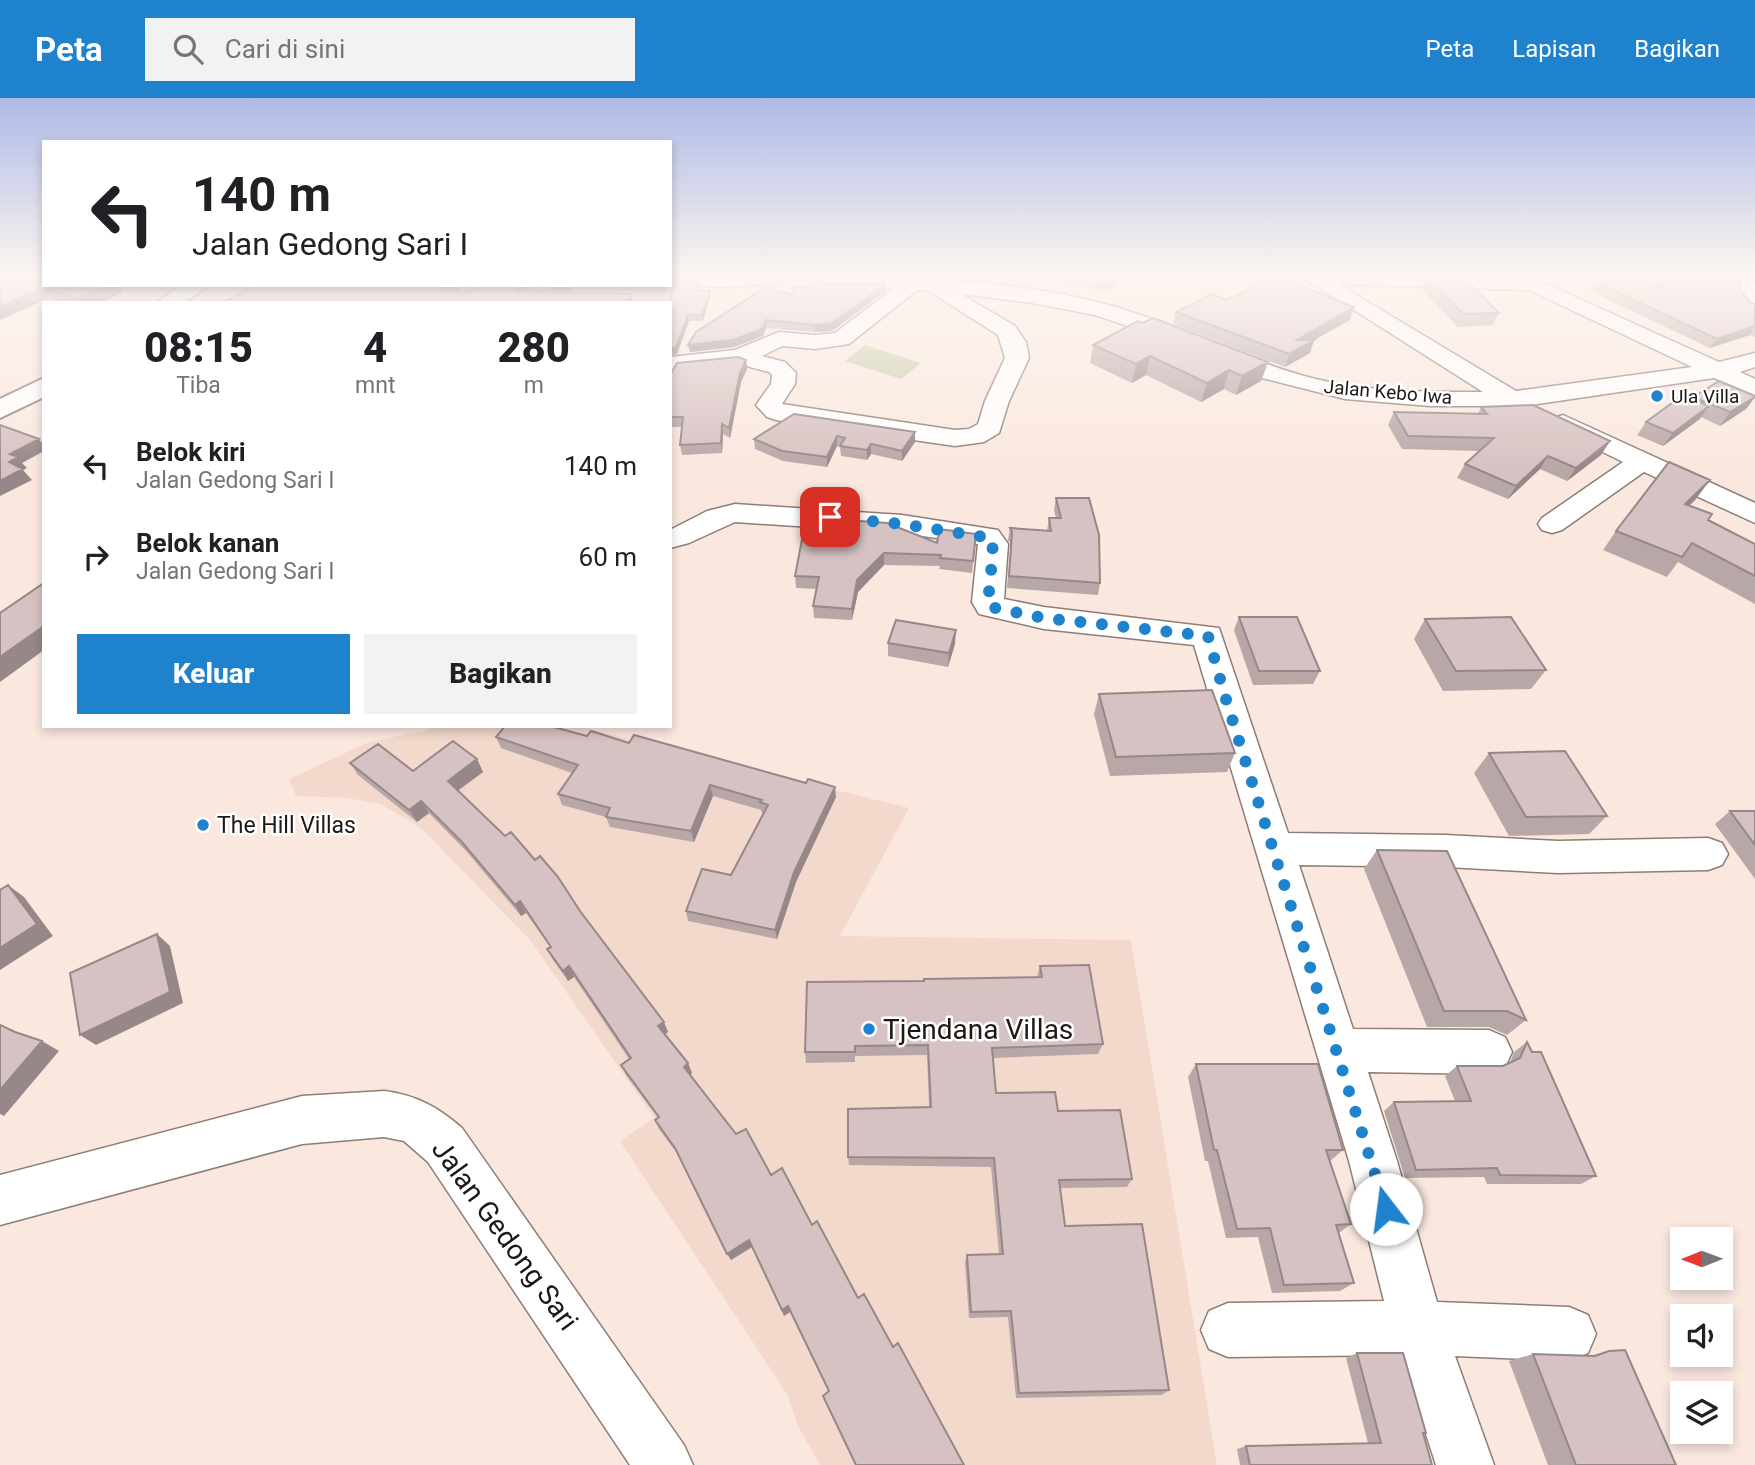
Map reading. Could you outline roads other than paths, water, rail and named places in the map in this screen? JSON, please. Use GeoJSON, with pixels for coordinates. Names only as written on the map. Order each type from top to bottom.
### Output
{"type":"FeatureCollection","features":[{"type":"Feature","properties":{"kind":"highway"},"geometry":{"type":"LineString","coordinates":[[0,393],[42,371]]}},
{"type":"Feature","properties":{"kind":"highway"},"geometry":{"type":"LineString","coordinates":[[0,410],[42,387]]}},
{"type":"Feature","properties":{"kind":"street"},"geometry":{"type":"LineString","coordinates":[[672,364],[740,357],[775,341]]}},
{"type":"Feature","properties":{"kind":"street"},"geometry":{"type":"LineString","coordinates":[[801,341],[825,341]]}},
{"type":"Feature","properties":{"kind":"street"},"geometry":{"type":"LineString","coordinates":[[740,357],[777,367],[784,373],[783,384],[769,405],[776,412],[955,438],[984,433],[990,428],[997,401],[1017,358],[1013,341]]}},
{"type":"Feature","properties":{"kind":"street","name":"Jalan Kebo Iwa"},"geometry":{"type":"LineString","coordinates":[[1191,341],[1295,381],[1340,391],[1393,396],[1512,399],[1717,372],[1755,360]]}},
{"type":"Feature","properties":{"kind":"street"},"geometry":{"type":"LineString","coordinates":[[1417,341],[1512,399],[1755,514]]}},
{"type":"Feature","properties":{"kind":"street"},"geometry":{"type":"LineString","coordinates":[[1652,341],[1755,388]]}},
{"type":"Feature","properties":{"kind":"street"},"geometry":{"type":"LineString","coordinates":[[1552,524],[1642,461]]}},
{"type":"Feature","properties":{"kind":"street"},"geometry":{"type":"LineString","coordinates":[[672,539],[685,536],[719,514],[735,513],[902,524],[988,536],[993,540],[988,602],[990,607],[1044,618],[1208,636],[1373,1161],[1418,1328],[1465,1465]]}},
{"type":"Feature","properties":{"kind":"street"},"geometry":{"type":"LineString","coordinates":[[1274,849],[1446,851],[1558,857],[1708,854]]}},
{"type":"Feature","properties":{"kind":"street"},"geometry":{"type":"LineString","coordinates":[[1338,1050],[1489,1052]]}},
{"type":"Feature","properties":{"kind":"street","name":"Jalan Gedong Sari"},"geometry":{"type":"LineString","coordinates":[[0,1200],[302,1120],[384,1114],[405,1117],[421,1124],[445,1144],[664,1465]]}},
{"type":"Feature","properties":{"kind":"street"},"geometry":{"type":"LineString","coordinates":[[1228,1330],[1418,1328],[1569,1334]]}},
{"type":"Feature","properties":{"kind":"place","name":"Ula Villa"},"geometry":{"type":"Point","coordinates":[1657,396]}},
{"type":"Feature","properties":{"kind":"place","name":"The Hill Villas"},"geometry":{"type":"Point","coordinates":[203,825]}},
{"type":"Feature","properties":{"kind":"place","name":"Tjendana Villas"},"geometry":{"type":"Point","coordinates":[869,1029]}}]}
